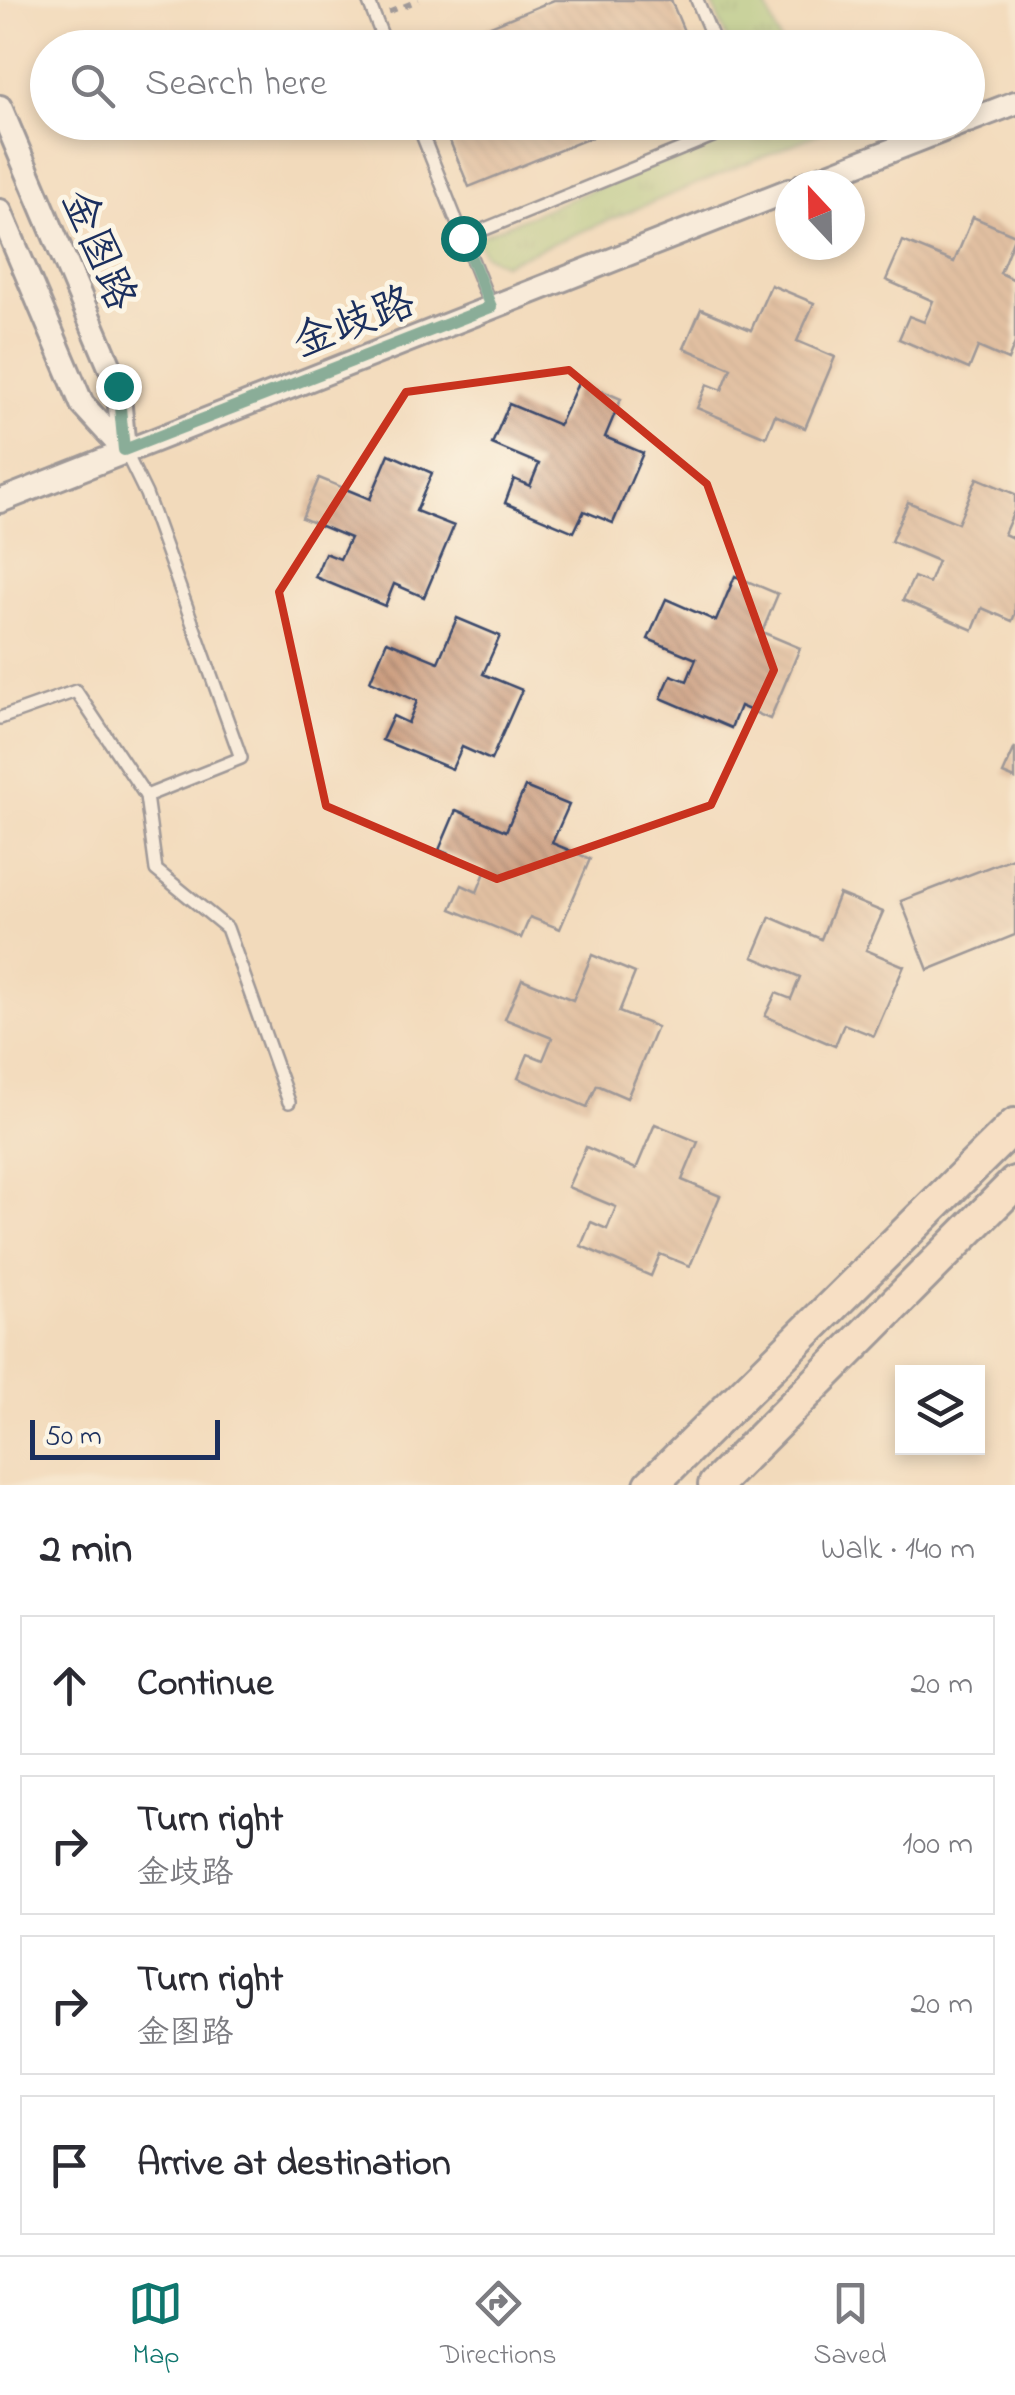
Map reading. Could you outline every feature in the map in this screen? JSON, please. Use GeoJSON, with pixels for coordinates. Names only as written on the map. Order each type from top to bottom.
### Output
{"type":"FeatureCollection","features":[{"type":"Feature","properties":{"kind":"street"},"geometry":{"type":"LineString","coordinates":[[985,114],[1015,102]]}},
{"type":"Feature","properties":{"kind":"street","name":"金图路"},"geometry":{"type":"LineString","coordinates":[[0,107],[118,386],[124,450]]}},
{"type":"Feature","properties":{"kind":"street"},"geometry":{"type":"LineString","coordinates":[[843,170],[920,140]]}},
{"type":"Feature","properties":{"kind":"street","name":"金歧路"},"geometry":{"type":"LineString","coordinates":[[0,500],[775,196]]}},
{"type":"Feature","properties":{"kind":"street","name":"金图路"},"geometry":{"type":"LineString","coordinates":[[0,211],[82,404],[124,450]]}},
{"type":"Feature","properties":{"kind":"street"},"geometry":{"type":"LineString","coordinates":[[651,1485],[1015,1125]]}},
{"type":"Feature","properties":{"kind":"street"},"geometry":{"type":"LineString","coordinates":[[716,1485],[1015,1183]]}},
{"type":"Feature","properties":{"kind":"lane"},"geometry":{"type":"LineString","coordinates":[[368,0],[380,30]]}},
{"type":"Feature","properties":{"kind":"lane"},"geometry":{"type":"LineString","coordinates":[[698,0],[710,30]]}},
{"type":"Feature","properties":{"kind":"lane"},"geometry":{"type":"LineString","coordinates":[[424,140],[491,307]]}},
{"type":"Feature","properties":{"kind":"lane"},"geometry":{"type":"LineString","coordinates":[[463,238],[703,140]]}},
{"type":"Feature","properties":{"kind":"lane"},"geometry":{"type":"LineString","coordinates":[[896,140],[899,148]]}},
{"type":"Feature","properties":{"kind":"lane"},"geometry":{"type":"LineString","coordinates":[[124,450],[146,494],[240,758],[146,796]]}},
{"type":"Feature","properties":{"kind":"lane"},"geometry":{"type":"LineString","coordinates":[[0,718],[76,691],[146,796],[156,870],[227,928],[289,1102]]}},
{"type":"Feature","properties":{"kind":"path"},"geometry":{"type":"LineString","coordinates":[[375,18],[419,0]]}},
{"type":"Feature","properties":{"kind":"highlighted area"},"geometry":{"type":"Polygon","coordinates":[[[569,370],[707,484],[774,670],[711,805],[497,879],[326,806],[279,592],[406,392],[569,370]]]}},
{"type":"Feature","properties":{"kind":"green space"},"geometry":{"type":"Polygon","coordinates":[[[711,0],[764,0],[775,30],[723,30],[711,0]]]}},
{"type":"Feature","properties":{"kind":"green space"},"geometry":{"type":"Polygon","coordinates":[[[711,140],[803,140],[503,264],[484,254],[476,238],[711,140]]]}},
{"type":"Feature","properties":{"kind":"building"},"geometry":{"type":"Polygon","coordinates":[[[554,0],[671,0],[684,30],[481,30],[554,0]]]}},
{"type":"Feature","properties":{"kind":"building"},"geometry":{"type":"Polygon","coordinates":[[[449,140],[585,140],[469,187],[449,140]]]}},
{"type":"Feature","properties":{"kind":"building"},"geometry":{"type":"Polygon","coordinates":[[[973,217],[1015,235],[1000,273],[1015,280],[1015,343],[1008,360],[978,347],[969,369],[899,339],[909,316],[924,322],[933,301],[886,280],[903,241],[954,262],[973,217]]]}},
{"type":"Feature","properties":{"kind":"building"},"geometry":{"type":"Polygon","coordinates":[[[771,285],[814,303],[797,341],[835,357],[805,428],[775,415],[766,437],[697,408],[707,384],[722,390],[731,368],[684,348],[701,309],[751,330],[771,285]]]}},
{"type":"Feature","properties":{"kind":"building"},"geometry":{"type":"Polygon","coordinates":[[[579,381],[621,399],[605,437],[643,453],[613,523],[584,511],[574,532],[505,503],[514,479],[530,486],[539,464],[492,444],[509,404],[559,425],[579,381]]]}},
{"type":"Feature","properties":{"kind":"building"},"geometry":{"type":"Polygon","coordinates":[[[389,454],[432,473],[416,511],[454,526],[424,597],[394,584],[385,606],[315,577],[325,553],[340,559],[350,538],[302,518],[319,478],[370,499],[389,454]]]}},
{"type":"Feature","properties":{"kind":"building"},"geometry":{"type":"Polygon","coordinates":[[[977,478],[1015,494],[1015,509],[1004,534],[1015,539],[1015,614],[1012,621],[982,608],[973,630],[903,600],[914,577],[929,583],[938,561],[891,541],[908,502],[958,523],[977,478]]]}},
{"type":"Feature","properties":{"kind":"building"},"geometry":{"type":"Polygon","coordinates":[[[735,576],[778,594],[762,632],[800,648],[770,719],[740,706],[731,728],[661,698],[671,675],[687,681],[696,659],[648,639],[666,599],[716,621],[735,576]]]}},
{"type":"Feature","properties":{"kind":"building"},"geometry":{"type":"Polygon","coordinates":[[[457,618],[500,636],[483,674],[522,690],[491,760],[462,747],[452,769],[382,740],[393,716],[408,723],[417,701],[370,681],[387,641],[438,662],[457,618]]]}},
{"type":"Feature","properties":{"kind":"building"},"geometry":{"type":"Polygon","coordinates":[[[1015,747],[1015,779],[1003,774],[1015,747]]]}},
{"type":"Feature","properties":{"kind":"building"},"geometry":{"type":"Polygon","coordinates":[[[525,787],[569,805],[552,843],[590,859],[560,929],[530,917],[521,938],[451,909],[462,885],[477,892],[486,870],[439,850],[456,810],[506,831],[525,787]]]}},
{"type":"Feature","properties":{"kind":"building"},"geometry":{"type":"Polygon","coordinates":[[[1015,857],[1015,935],[928,970],[901,901],[1015,857]]]}},
{"type":"Feature","properties":{"kind":"building"},"geometry":{"type":"Polygon","coordinates":[[[839,894],[883,912],[866,950],[904,966],[874,1036],[844,1024],[835,1046],[765,1016],[776,993],[791,999],[800,977],[753,957],[770,917],[821,939],[839,894]]]}},
{"type":"Feature","properties":{"kind":"building"},"geometry":{"type":"Polygon","coordinates":[[[592,955],[635,973],[619,1012],[657,1027],[627,1098],[597,1085],[587,1107],[518,1078],[528,1054],[543,1060],[552,1038],[505,1019],[522,979],[573,1000],[592,955]]]}},
{"type":"Feature","properties":{"kind":"building"},"geometry":{"type":"Polygon","coordinates":[[[655,1124],[698,1142],[682,1180],[720,1196],[690,1266],[660,1254],[651,1276],[581,1246],[591,1222],[607,1229],[616,1207],[568,1187],[586,1147],[636,1169],[655,1124]]]}},
{"type":"Feature","properties":{"kind":"route"},"geometry":{"type":"LineString","coordinates":[[118,386],[124,450],[491,307],[463,238]]}}]}
